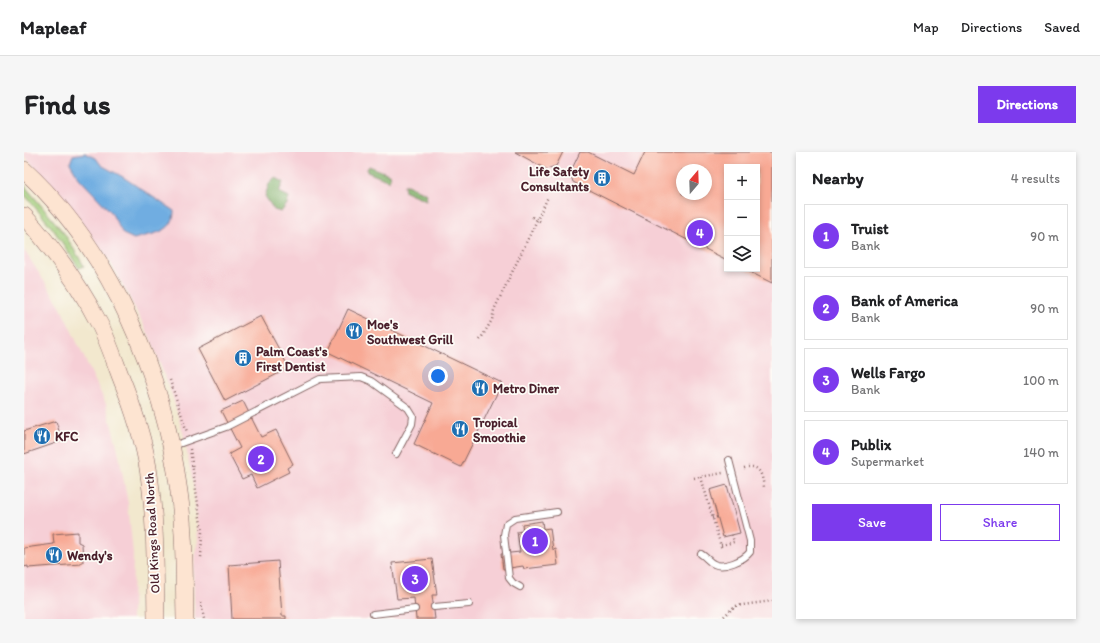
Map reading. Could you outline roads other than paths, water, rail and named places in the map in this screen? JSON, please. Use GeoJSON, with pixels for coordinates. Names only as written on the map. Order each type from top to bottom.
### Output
{"type":"FeatureCollection","features":[{"type":"Feature","properties":{"kind":"street","name":"Old Kings Road North"},"geometry":{"type":"LineString","coordinates":[[24,170],[63,212],[112,284],[127,314],[159,399],[171,446],[180,492],[185,619]]}},
{"type":"Feature","properties":{"kind":"street","name":"Old Kings Road North"},"geometry":{"type":"LineString","coordinates":[[24,216],[50,248],[86,300],[101,326],[133,409],[144,449],[151,487],[154,526],[156,619]]}},
{"type":"Feature","properties":{"kind":"lane"},"geometry":{"type":"LineString","coordinates":[[171,446],[226,428],[320,380],[361,377],[370,381],[408,408],[413,416],[412,424],[396,454]]}},
{"type":"Feature","properties":{"kind":"lane"},"geometry":{"type":"LineString","coordinates":[[701,554],[714,564],[719,565],[742,559],[750,552],[750,541],[729,460]]}},
{"type":"Feature","properties":{"kind":"lane"},"geometry":{"type":"LineString","coordinates":[[520,587],[514,585],[509,578],[504,535],[506,524],[515,518],[557,512]]}},
{"type":"Feature","properties":{"kind":"lane"},"geometry":{"type":"LineString","coordinates":[[434,607],[469,604]]}},
{"type":"Feature","properties":{"kind":"lane"},"geometry":{"type":"LineString","coordinates":[[373,614],[415,609]]}},
{"type":"Feature","properties":{"kind":"water"},"geometry":{"type":"Polygon","coordinates":[[[85,153],[96,158],[101,165],[123,177],[174,211],[173,219],[170,224],[155,234],[134,239],[123,234],[111,212],[79,178],[70,163],[73,155],[85,153]]]}},
{"type":"Feature","properties":{"kind":"place","name":"Life Safety Consultants"},"geometry":{"type":"Point","coordinates":[602,178]}},
{"type":"Feature","properties":{"kind":"place","name":"Publix"},"geometry":{"type":"Point","coordinates":[700,233]}},
{"type":"Feature","properties":{"kind":"place","name":"Moe's Southwest Grill"},"geometry":{"type":"Point","coordinates":[354,331]}},
{"type":"Feature","properties":{"kind":"place","name":"Palm Coast's First Dentist"},"geometry":{"type":"Point","coordinates":[243,358]}},
{"type":"Feature","properties":{"kind":"place","name":"Metro Diner"},"geometry":{"type":"Point","coordinates":[480,388]}},
{"type":"Feature","properties":{"kind":"place","name":"Tropical Smoothie"},"geometry":{"type":"Point","coordinates":[460,429]}},
{"type":"Feature","properties":{"kind":"place","name":"KFC"},"geometry":{"type":"Point","coordinates":[42,436]}},
{"type":"Feature","properties":{"kind":"place","name":"Bank of America"},"geometry":{"type":"Point","coordinates":[261,459]}},
{"type":"Feature","properties":{"kind":"place","name":"Truist"},"geometry":{"type":"Point","coordinates":[535,541]}},
{"type":"Feature","properties":{"kind":"place","name":"Wendy's"},"geometry":{"type":"Point","coordinates":[54,555]}},
{"type":"Feature","properties":{"kind":"place","name":"Wells Fargo"},"geometry":{"type":"Point","coordinates":[415,579]}}]}
